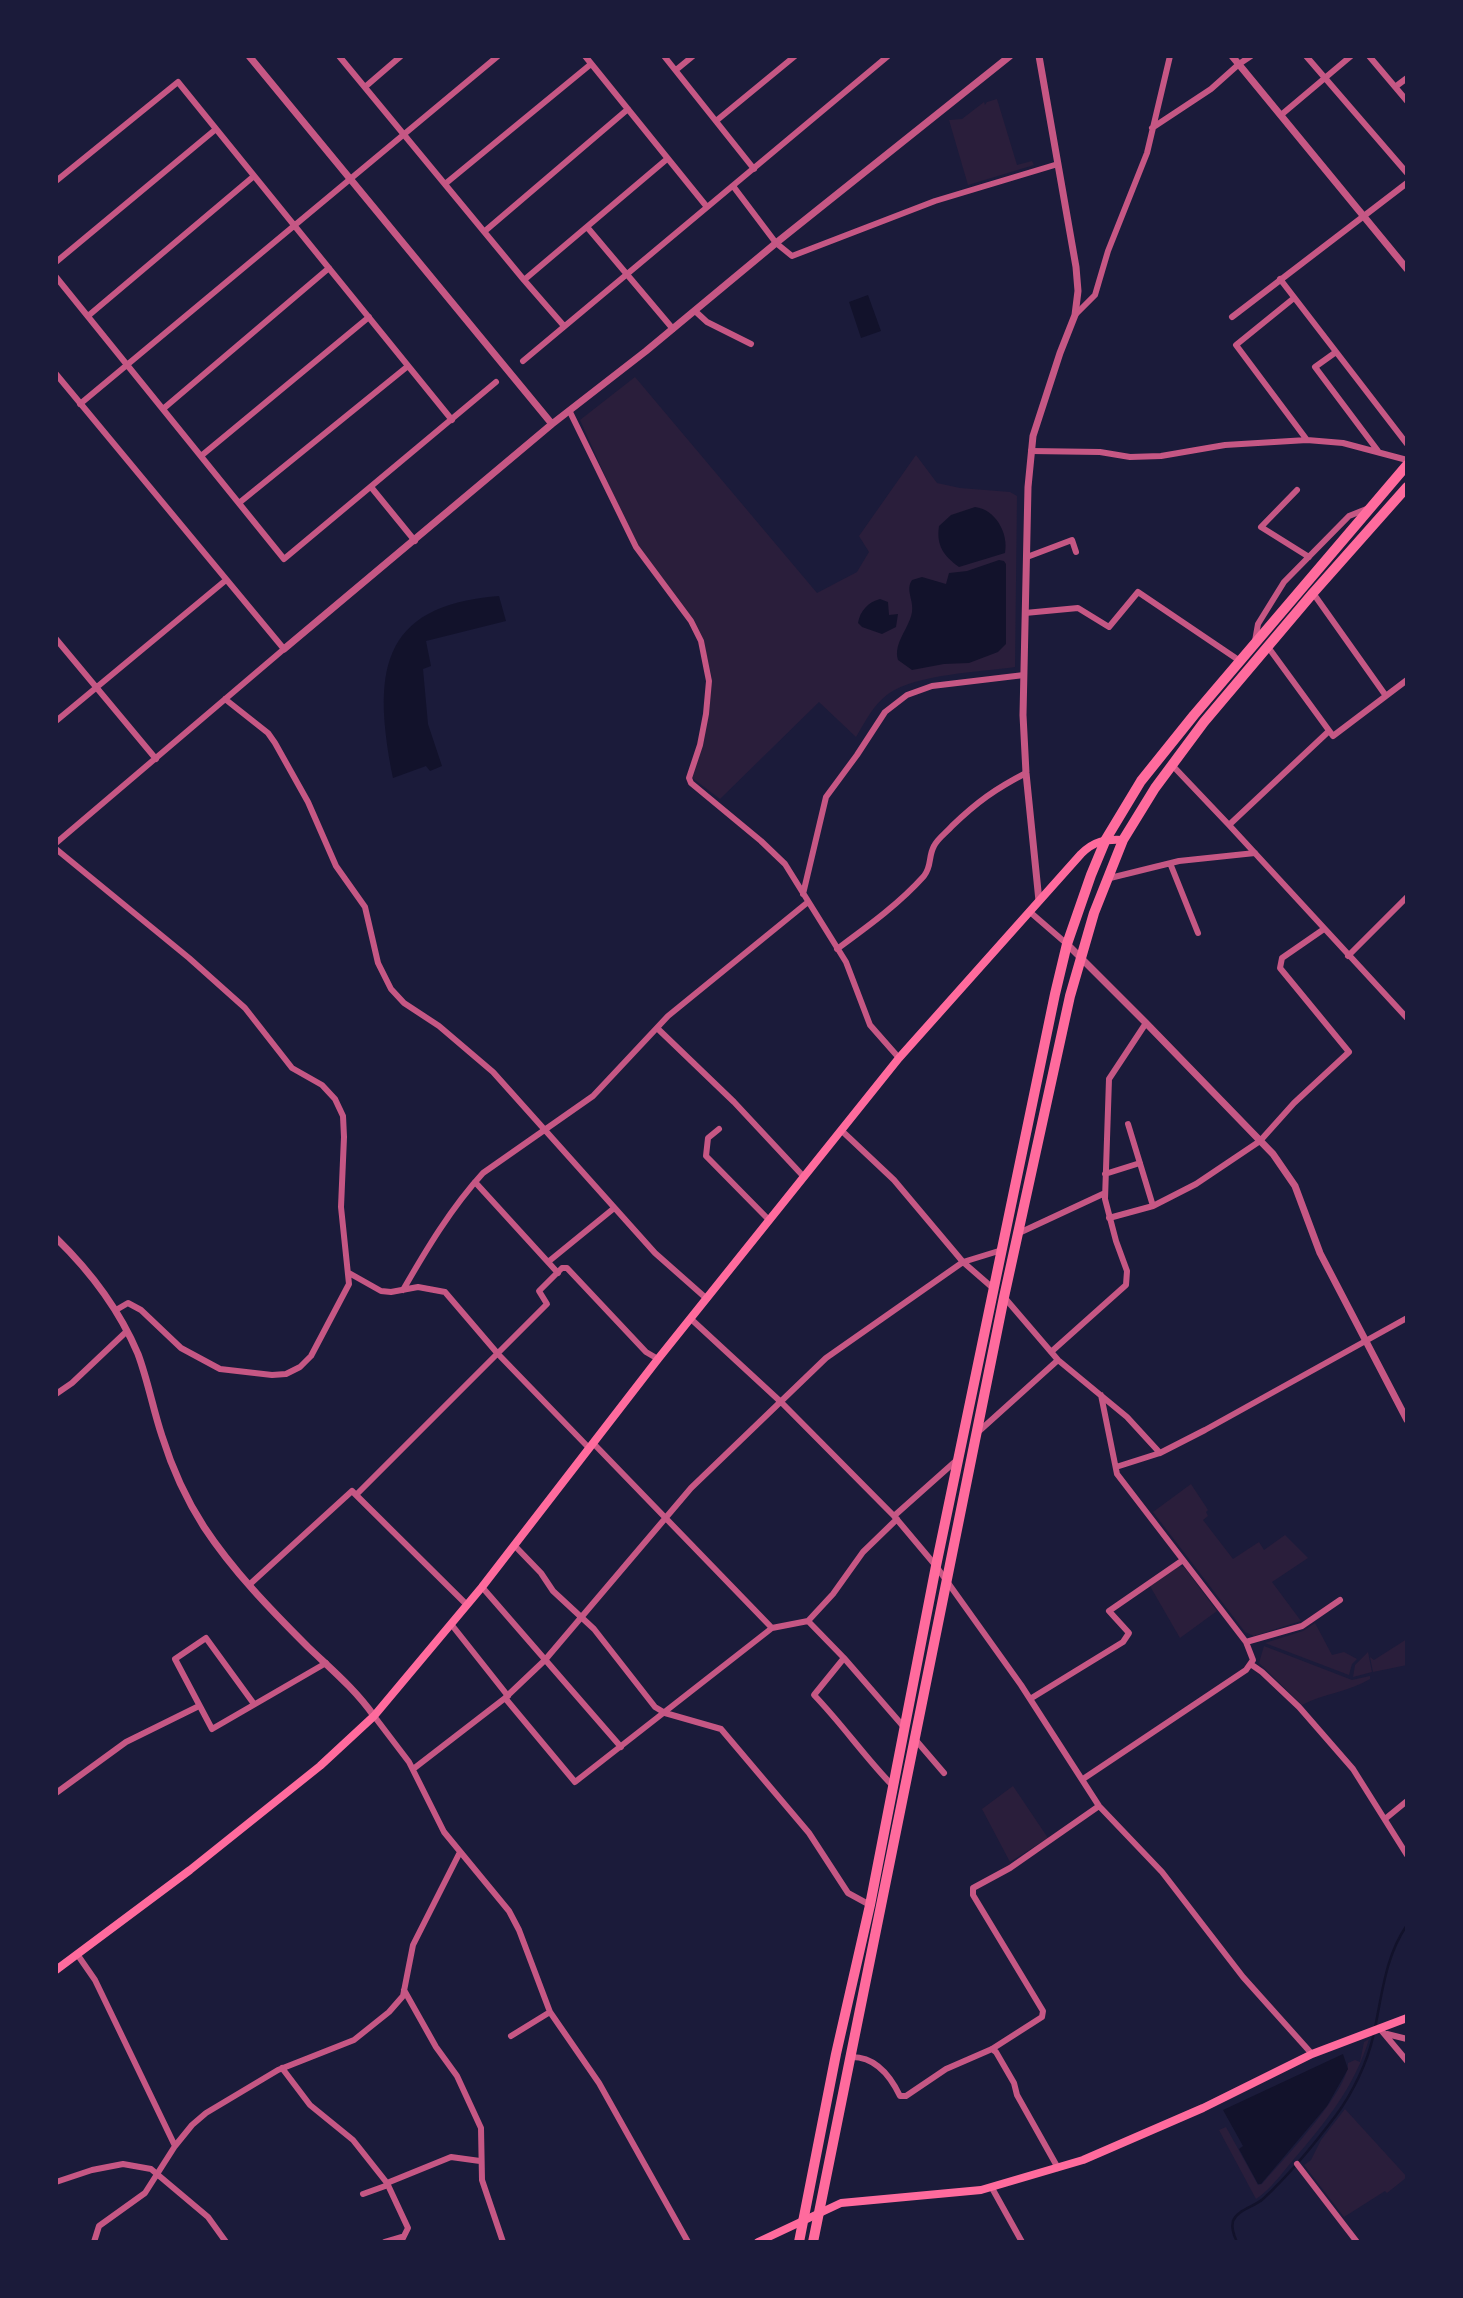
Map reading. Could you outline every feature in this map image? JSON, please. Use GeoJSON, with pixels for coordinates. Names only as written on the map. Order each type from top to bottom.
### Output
{"type":"FeatureCollection","features":[{"type":"Feature","properties":{"kind":"highway"},"geometry":{"type":"LineString","coordinates":[[799,2242],[836,2054],[870,1905],[958,1459],[1067,944],[1106,839],[1141,781],[1160,755],[1407,463]]}},
{"type":"Feature","properties":{"kind":"highway"},"geometry":{"type":"LineString","coordinates":[[813,2242],[1003,1297],[1080,956],[1105,879],[1123,840],[1204,722],[1407,487]]}},
{"type":"Feature","properties":{"kind":"main road"},"geometry":{"type":"LineString","coordinates":[[56,1970],[190,1870],[301,1781],[374,1716],[482,1587],[658,1359],[899,1058],[1081,853],[1096,842],[1106,839],[1123,840]]}},
{"type":"Feature","properties":{"kind":"main road"},"geometry":{"type":"LineString","coordinates":[[758,2242],[819,2212],[852,2201],[992,2188],[1104,2153],[1312,2054],[1368,2033],[1383,2032],[1407,2018]]}},
{"type":"Feature","properties":{"kind":"street"},"geometry":{"type":"LineString","coordinates":[[249,56],[552,424]]}},
{"type":"Feature","properties":{"kind":"street"},"geometry":{"type":"LineString","coordinates":[[339,56],[564,326]]}},
{"type":"Feature","properties":{"kind":"street"},"geometry":{"type":"LineString","coordinates":[[365,87],[401,56]]}},
{"type":"Feature","properties":{"kind":"street"},"geometry":{"type":"LineString","coordinates":[[80,404],[498,56]]}},
{"type":"Feature","properties":{"kind":"street"},"geometry":{"type":"LineString","coordinates":[[585,56],[707,207]]}},
{"type":"Feature","properties":{"kind":"street"},"geometry":{"type":"LineString","coordinates":[[664,56],[754,169]]}},
{"type":"Feature","properties":{"kind":"street"},"geometry":{"type":"LineString","coordinates":[[676,70],[693,56]]}},
{"type":"Feature","properties":{"kind":"street"},"geometry":{"type":"LineString","coordinates":[[716,121],[795,56]]}},
{"type":"Feature","properties":{"kind":"street"},"geometry":{"type":"LineString","coordinates":[[523,361],[888,56]]}},
{"type":"Feature","properties":{"kind":"street"},"geometry":{"type":"LineString","coordinates":[[992,56],[999,65]]}},
{"type":"Feature","properties":{"kind":"street"},"geometry":{"type":"LineString","coordinates":[[56,843],[552,424],[1010,56]]}},
{"type":"Feature","properties":{"kind":"street"},"geometry":{"type":"LineString","coordinates":[[1039,56],[1078,291],[1075,316],[1041,411],[1031,451],[1024,675],[1026,773],[1039,901]]}},
{"type":"Feature","properties":{"kind":"street"},"geometry":{"type":"LineString","coordinates":[[1075,316],[1095,295],[1108,251],[1147,153],[1170,56]]}},
{"type":"Feature","properties":{"kind":"street"},"geometry":{"type":"LineString","coordinates":[[1233,56],[1407,269]]}},
{"type":"Feature","properties":{"kind":"street"},"geometry":{"type":"LineString","coordinates":[[1152,128],[1210,89],[1251,56]]}},
{"type":"Feature","properties":{"kind":"street"},"geometry":{"type":"LineString","coordinates":[[1306,56],[1407,173]]}},
{"type":"Feature","properties":{"kind":"street"},"geometry":{"type":"LineString","coordinates":[[1281,115],[1351,56]]}},
{"type":"Feature","properties":{"kind":"street"},"geometry":{"type":"LineString","coordinates":[[1369,56],[1407,101]]}},
{"type":"Feature","properties":{"kind":"street"},"geometry":{"type":"LineString","coordinates":[[445,184],[591,64]]}},
{"type":"Feature","properties":{"kind":"street"},"geometry":{"type":"LineString","coordinates":[[1395,87],[1407,78]]}},
{"type":"Feature","properties":{"kind":"street"},"geometry":{"type":"LineString","coordinates":[[56,181],[178,82],[452,420]]}},
{"type":"Feature","properties":{"kind":"street"},"geometry":{"type":"LineString","coordinates":[[485,231],[628,109]]}},
{"type":"Feature","properties":{"kind":"street"},"geometry":{"type":"LineString","coordinates":[[56,262],[216,129]]}},
{"type":"Feature","properties":{"kind":"street"},"geometry":{"type":"LineString","coordinates":[[524,280],[667,159]]}},
{"type":"Feature","properties":{"kind":"street"},"geometry":{"type":"LineString","coordinates":[[733,186],[776,243],[792,256],[935,201],[1058,164]]}},
{"type":"Feature","properties":{"kind":"street"},"geometry":{"type":"LineString","coordinates":[[88,316],[254,176]]}},
{"type":"Feature","properties":{"kind":"street"},"geometry":{"type":"LineString","coordinates":[[1233,317],[1407,183]]}},
{"type":"Feature","properties":{"kind":"street"},"geometry":{"type":"LineString","coordinates":[[587,227],[673,329]]}},
{"type":"Feature","properties":{"kind":"street"},"geometry":{"type":"LineString","coordinates":[[163,409],[329,268]]}},
{"type":"Feature","properties":{"kind":"street"},"geometry":{"type":"LineString","coordinates":[[56,277],[284,559],[496,382]]}},
{"type":"Feature","properties":{"kind":"street"},"geometry":{"type":"LineString","coordinates":[[1280,279],[1407,444]]}},
{"type":"Feature","properties":{"kind":"street"},"geometry":{"type":"LineString","coordinates":[[1294,298],[1236,345],[1307,440]]}},
{"type":"Feature","properties":{"kind":"street"},"geometry":{"type":"LineString","coordinates":[[695,311],[707,322],[751,344]]}},
{"type":"Feature","properties":{"kind":"street"},"geometry":{"type":"LineString","coordinates":[[201,456],[369,317]]}},
{"type":"Feature","properties":{"kind":"street"},"geometry":{"type":"LineString","coordinates":[[1336,352],[1315,367],[1378,451]]}},
{"type":"Feature","properties":{"kind":"street"},"geometry":{"type":"LineString","coordinates":[[239,503],[408,366]]}},
{"type":"Feature","properties":{"kind":"street"},"geometry":{"type":"LineString","coordinates":[[56,374],[284,649]]}},
{"type":"Feature","properties":{"kind":"street"},"geometry":{"type":"LineString","coordinates":[[570,412],[636,547],[691,621],[701,641],[709,681],[700,745],[689,778],[691,783],[785,864],[852,974],[870,1025],[899,1058]]}},
{"type":"Feature","properties":{"kind":"street"},"geometry":{"type":"LineString","coordinates":[[1031,451],[1100,452],[1130,457],[1161,456],[1225,444],[1307,440],[1343,443],[1378,451],[1407,463]]}},
{"type":"Feature","properties":{"kind":"street"},"geometry":{"type":"LineString","coordinates":[[371,487],[415,541]]}},
{"type":"Feature","properties":{"kind":"street"},"geometry":{"type":"LineString","coordinates":[[1297,491],[1261,527],[1309,557]]}},
{"type":"Feature","properties":{"kind":"street"},"geometry":{"type":"LineString","coordinates":[[1254,643],[1258,624],[1284,582],[1349,516],[1370,508]]}},
{"type":"Feature","properties":{"kind":"street"},"geometry":{"type":"LineString","coordinates":[[1027,557],[1072,540],[1076,552]]}},
{"type":"Feature","properties":{"kind":"street"},"geometry":{"type":"LineString","coordinates":[[56,721],[226,580]]}},
{"type":"Feature","properties":{"kind":"street"},"geometry":{"type":"LineString","coordinates":[[1025,613],[1078,608],[1109,627],[1138,592],[1240,661]]}},
{"type":"Feature","properties":{"kind":"street"},"geometry":{"type":"LineString","coordinates":[[1313,593],[1386,696]]}},
{"type":"Feature","properties":{"kind":"street"},"geometry":{"type":"LineString","coordinates":[[56,639],[156,759]]}},
{"type":"Feature","properties":{"kind":"street"},"geometry":{"type":"LineString","coordinates":[[1268,647],[1332,736],[1407,680]]}},
{"type":"Feature","properties":{"kind":"street"},"geometry":{"type":"LineString","coordinates":[[803,894],[826,797],[885,712],[907,695],[932,686],[1024,675]]}},
{"type":"Feature","properties":{"kind":"street"},"geometry":{"type":"LineString","coordinates":[[225,699],[268,733],[275,743],[308,802],[337,866],[366,906],[379,962],[391,989],[404,1003],[439,1026],[492,1072],[655,1254],[707,1299]]}},
{"type":"Feature","properties":{"kind":"street"},"geometry":{"type":"LineString","coordinates":[[1229,825],[1329,732]]}},
{"type":"Feature","properties":{"kind":"street"},"geometry":{"type":"LineString","coordinates":[[1172,765],[1407,1018]]}},
{"type":"Feature","properties":{"kind":"street"},"geometry":{"type":"LineString","coordinates":[[837,949],[880,917],[925,875],[930,866],[930,854],[938,840],[972,808],[993,790],[1026,773]]}},
{"type":"Feature","properties":{"kind":"street"},"geometry":{"type":"LineString","coordinates":[[56,849],[189,958],[245,1009],[292,1068],[322,1085],[335,1099],[343,1116],[345,1137],[341,1207],[349,1283],[311,1356],[300,1367],[286,1374],[271,1375],[220,1369],[181,1348],[141,1310],[128,1303],[116,1310]]}},
{"type":"Feature","properties":{"kind":"street"},"geometry":{"type":"LineString","coordinates":[[1105,879],[1170,863],[1255,853]]}},
{"type":"Feature","properties":{"kind":"street"},"geometry":{"type":"LineString","coordinates":[[1170,863],[1198,933]]}},
{"type":"Feature","properties":{"kind":"street"},"geometry":{"type":"LineString","coordinates":[[1348,956],[1407,897]]}},
{"type":"Feature","properties":{"kind":"street"},"geometry":{"type":"LineString","coordinates":[[403,1290],[429,1246],[475,1182],[498,1162],[593,1096],[676,1009],[807,902]]}},
{"type":"Feature","properties":{"kind":"street"},"geometry":{"type":"LineString","coordinates":[[1030,912],[1080,956],[1273,1154],[1295,1186],[1320,1253],[1407,1420]]}},
{"type":"Feature","properties":{"kind":"street"},"geometry":{"type":"LineString","coordinates":[[1109,1218],[1153,1206],[1196,1184],[1260,1141],[1286,1111],[1349,1052],[1280,968],[1282,958],[1324,929]]}},
{"type":"Feature","properties":{"kind":"street"},"geometry":{"type":"LineString","coordinates":[[1051,1352],[1126,1285],[1127,1271],[1109,1218],[1105,1193],[1109,1079],[1146,1023]]}},
{"type":"Feature","properties":{"kind":"street"},"geometry":{"type":"LineString","coordinates":[[657,1028],[734,1102],[804,1177]]}},
{"type":"Feature","properties":{"kind":"street"},"geometry":{"type":"LineString","coordinates":[[1128,1124],[1153,1206]]}},
{"type":"Feature","properties":{"kind":"street"},"geometry":{"type":"LineString","coordinates":[[719,1129],[708,1138],[706,1156],[769,1220]]}},
{"type":"Feature","properties":{"kind":"street"},"geometry":{"type":"LineString","coordinates":[[842,1131],[894,1180],[963,1262],[994,1289]]}},
{"type":"Feature","properties":{"kind":"street"},"geometry":{"type":"LineString","coordinates":[[1105,1174],[1140,1163]]}},
{"type":"Feature","properties":{"kind":"street"},"geometry":{"type":"LineString","coordinates":[[475,1182],[558,1273]]}},
{"type":"Feature","properties":{"kind":"street"},"geometry":{"type":"LineString","coordinates":[[1019,1233],[1105,1193]]}},
{"type":"Feature","properties":{"kind":"street"},"geometry":{"type":"LineString","coordinates":[[548,1262],[613,1209]]}},
{"type":"Feature","properties":{"kind":"street"},"geometry":{"type":"LineString","coordinates":[[56,1238],[88,1271],[116,1310],[127,1331],[145,1376],[162,1437],[182,1487],[211,1537],[249,1585],[353,1690],[413,1769],[444,1832],[509,1912],[519,1930],[550,2011],[599,2083],[688,2242]]}},
{"type":"Feature","properties":{"kind":"street"},"geometry":{"type":"LineString","coordinates":[[413,1769],[507,1697],[545,1660],[691,1488],[826,1358],[963,1262],[1002,1250]]}},
{"type":"Feature","properties":{"kind":"street"},"geometry":{"type":"LineString","coordinates":[[356,1495],[547,1304],[539,1291],[562,1268],[568,1268],[646,1352],[658,1359]]}},
{"type":"Feature","properties":{"kind":"street"},"geometry":{"type":"LineString","coordinates":[[349,1273],[381,1291],[418,1287],[445,1292],[498,1354],[665,1517],[772,1628]]}},
{"type":"Feature","properties":{"kind":"street"},"geometry":{"type":"LineString","coordinates":[[1003,1297],[1058,1360],[1127,1417],[1160,1453]]}},
{"type":"Feature","properties":{"kind":"street"},"geometry":{"type":"LineString","coordinates":[[1116,1466],[1160,1453],[1407,1318]]}},
{"type":"Feature","properties":{"kind":"street"},"geometry":{"type":"LineString","coordinates":[[691,1319],[782,1403],[895,1518],[936,1566],[1030,1699],[1099,1806],[1162,1872],[1243,1976],[1312,2054]]}},
{"type":"Feature","properties":{"kind":"street"},"geometry":{"type":"LineString","coordinates":[[56,1394],[72,1383],[127,1331]]}},
{"type":"Feature","properties":{"kind":"street"},"geometry":{"type":"LineString","coordinates":[[976,1435],[1058,1360]]}},
{"type":"Feature","properties":{"kind":"street"},"geometry":{"type":"LineString","coordinates":[[1083,1779],[1252,1665],[1254,1660],[1246,1642],[1117,1474],[1101,1395]]}},
{"type":"Feature","properties":{"kind":"street"},"geometry":{"type":"LineString","coordinates":[[451,1624],[575,1782],[772,1628],[808,1621],[863,1552],[958,1459]]}},
{"type":"Feature","properties":{"kind":"street"},"geometry":{"type":"LineString","coordinates":[[249,1585],[352,1491],[467,1605]]}},
{"type":"Feature","properties":{"kind":"street"},"geometry":{"type":"LineString","coordinates":[[514,1545],[541,1573],[553,1591],[594,1629],[655,1707],[665,1713],[721,1729],[809,1833],[848,1893],[870,1905]]}},
{"type":"Feature","properties":{"kind":"street"},"geometry":{"type":"LineString","coordinates":[[1030,1699],[1123,1642],[1129,1633],[1109,1611],[1182,1560]]}},
{"type":"Feature","properties":{"kind":"street"},"geometry":{"type":"LineString","coordinates":[[482,1587],[621,1747]]}},
{"type":"Feature","properties":{"kind":"street"},"geometry":{"type":"LineString","coordinates":[[1246,1642],[1302,1626],[1340,1600]]}},
{"type":"Feature","properties":{"kind":"street"},"geometry":{"type":"LineString","coordinates":[[808,1621],[904,1726]]}},
{"type":"Feature","properties":{"kind":"street"},"geometry":{"type":"LineString","coordinates":[[254,1704],[206,1638],[175,1659],[212,1728],[326,1663]]}},
{"type":"Feature","properties":{"kind":"street"},"geometry":{"type":"LineString","coordinates":[[844,1658],[814,1695],[892,1785]]}},
{"type":"Feature","properties":{"kind":"street"},"geometry":{"type":"LineString","coordinates":[[1252,1665],[1300,1707],[1344,1759],[1407,1856]]}},
{"type":"Feature","properties":{"kind":"street"},"geometry":{"type":"LineString","coordinates":[[56,1793],[127,1742],[200,1706]]}},
{"type":"Feature","properties":{"kind":"street"},"geometry":{"type":"LineString","coordinates":[[914,1738],[944,1773]]}},
{"type":"Feature","properties":{"kind":"street"},"geometry":{"type":"LineString","coordinates":[[1385,1819],[1407,1801]]}},
{"type":"Feature","properties":{"kind":"street"},"geometry":{"type":"LineString","coordinates":[[850,2057],[860,2056],[871,2060],[881,2069],[900,2096],[906,2096],[946,2069],[992,2049],[1042,2017],[1043,2011],[973,1895],[973,1888],[1010,1867],[1099,1806]]}},
{"type":"Feature","properties":{"kind":"street"},"geometry":{"type":"LineString","coordinates":[[94,2242],[103,2222],[145,2193],[175,2146],[206,2113],[282,2068],[354,2040],[389,2012],[404,1990],[413,1945],[460,1852]]}},
{"type":"Feature","properties":{"kind":"street"},"geometry":{"type":"LineString","coordinates":[[77,1954],[94,1980],[175,2146]]}},
{"type":"Feature","properties":{"kind":"street"},"geometry":{"type":"LineString","coordinates":[[404,1990],[436,2047],[470,2099],[481,2128],[482,2180],[503,2242]]}},
{"type":"Feature","properties":{"kind":"street"},"geometry":{"type":"LineString","coordinates":[[511,2036],[550,2011]]}},
{"type":"Feature","properties":{"kind":"street"},"geometry":{"type":"LineString","coordinates":[[1383,2032],[1407,2039]]}},
{"type":"Feature","properties":{"kind":"street"},"geometry":{"type":"LineString","coordinates":[[1383,2032],[1407,2061]]}},
{"type":"Feature","properties":{"kind":"street"},"geometry":{"type":"LineString","coordinates":[[992,2049],[1058,2168]]}},
{"type":"Feature","properties":{"kind":"street"},"geometry":{"type":"LineString","coordinates":[[282,2068],[310,2105],[353,2140],[387,2184],[408,2228],[402,2239],[385,2242]]}},
{"type":"Feature","properties":{"kind":"street"},"geometry":{"type":"LineString","coordinates":[[363,2194],[451,2157],[480,2161]]}},
{"type":"Feature","properties":{"kind":"street"},"geometry":{"type":"LineString","coordinates":[[56,2182],[92,2170],[122,2164],[151,2169],[208,2217],[226,2242]]}},
{"type":"Feature","properties":{"kind":"street"},"geometry":{"type":"LineString","coordinates":[[1297,2164],[1357,2242]]}},
{"type":"Feature","properties":{"kind":"street"},"geometry":{"type":"LineString","coordinates":[[992,2188],[1022,2242]]}},
{"type":"Feature","properties":{"kind":"shaded area"},"geometry":{"type":"Polygon","coordinates":[[[997,99],[1017,165],[1032,161],[1034,165],[968,185],[949,120],[962,119],[984,102],[985,105],[997,99]]]}},
{"type":"Feature","properties":{"kind":"shaded area"},"geometry":{"type":"Polygon","coordinates":[[[868,295],[881,331],[861,338],[849,302],[868,295]]]}},
{"type":"Feature","properties":{"kind":"shaded area"},"geometry":{"type":"Polygon","coordinates":[[[635,377],[817,593],[857,572],[869,552],[859,536],[916,455],[937,483],[960,488],[1010,492],[1017,496],[1015,667],[931,678],[900,687],[878,703],[856,737],[819,702],[720,799],[691,777],[709,714],[712,678],[703,640],[637,547],[580,420],[635,377]]]}},
{"type":"Feature","properties":{"kind":"shaded area"},"geometry":{"type":"Polygon","coordinates":[[[975,507],[989,512],[999,523],[1005,538],[1005,553],[959,567],[942,550],[939,526],[951,515],[975,507]]]}},
{"type":"Feature","properties":{"kind":"shaded area"},"geometry":{"type":"Polygon","coordinates":[[[999,560],[1006,564],[1006,644],[998,652],[969,663],[912,670],[898,660],[899,642],[912,612],[909,588],[912,580],[922,577],[946,584],[949,573],[967,571],[999,560]]]}},
{"type":"Feature","properties":{"kind":"shaded area"},"geometry":{"type":"Polygon","coordinates":[[[499,596],[506,621],[426,641],[431,666],[423,669],[428,724],[442,766],[430,771],[426,766],[393,778],[384,708],[386,678],[393,652],[407,631],[428,614],[459,602],[499,596]]]}},
{"type":"Feature","properties":{"kind":"shaded area"},"geometry":{"type":"Polygon","coordinates":[[[880,599],[888,602],[889,615],[898,614],[896,627],[882,634],[858,623],[865,608],[880,599]]]}},
{"type":"Feature","properties":{"kind":"shaded area"},"geometry":{"type":"Polygon","coordinates":[[[1191,1484],[1208,1510],[1208,1516],[1203,1520],[1233,1559],[1259,1542],[1264,1550],[1285,1535],[1308,1558],[1272,1582],[1301,1621],[1254,1636],[1245,1632],[1153,1512],[1191,1484]]]}},
{"type":"Feature","properties":{"kind":"shaded area"},"geometry":{"type":"Polygon","coordinates":[[[1179,1566],[1184,1567],[1217,1611],[1180,1638],[1150,1586],[1179,1566]]]}},
{"type":"Feature","properties":{"kind":"shaded area"},"geometry":{"type":"Polygon","coordinates":[[[1315,1623],[1332,1655],[1344,1652],[1357,1659],[1352,1664],[1349,1675],[1265,1643],[1303,1631],[1315,1623]]]}},
{"type":"Feature","properties":{"kind":"shaded area"},"geometry":{"type":"Polygon","coordinates":[[[1407,1639],[1407,1665],[1373,1672],[1370,1657],[1374,1660],[1407,1639]]]}},
{"type":"Feature","properties":{"kind":"shaded area"},"geometry":{"type":"Polygon","coordinates":[[[1264,1646],[1352,1680],[1370,1676],[1370,1679],[1302,1705],[1259,1663],[1264,1646]]]}},
{"type":"Feature","properties":{"kind":"shaded area"},"geometry":{"type":"Polygon","coordinates":[[[1368,1652],[1372,1672],[1353,1677],[1355,1665],[1368,1652]]]}},
{"type":"Feature","properties":{"kind":"shaded area"},"geometry":{"type":"Polygon","coordinates":[[[1013,1786],[1048,1838],[1010,1862],[982,1809],[1013,1786]]]}},
{"type":"Feature","properties":{"kind":"shaded area"},"geometry":{"type":"Polygon","coordinates":[[[1369,2039],[1356,2073],[1328,2118],[1276,2181],[1256,2199],[1219,2130],[1226,2127],[1258,2185],[1262,2184],[1327,2108],[1345,2075],[1348,2063],[1355,2060],[1360,2062],[1364,2042],[1369,2039]]]}},
{"type":"Feature","properties":{"kind":"shaded area"},"geometry":{"type":"Polygon","coordinates":[[[1343,2054],[1348,2069],[1327,2106],[1261,2184],[1258,2184],[1239,2149],[1243,2146],[1223,2110],[1343,2054]]]}},
{"type":"Feature","properties":{"kind":"shaded area"},"geometry":{"type":"Polygon","coordinates":[[[1345,2109],[1407,2177],[1387,2193],[1385,2191],[1344,2217],[1304,2165],[1311,2160],[1321,2140],[1345,2109]]]}},
{"type":"Feature","properties":{"kind":"waterway"},"geometry":{"type":"LineString","coordinates":[[1237,2242],[1232,2227],[1235,2217],[1263,2199],[1292,2169],[1337,2114],[1354,2087],[1370,2047],[1393,1951],[1407,1925]]}}]}
